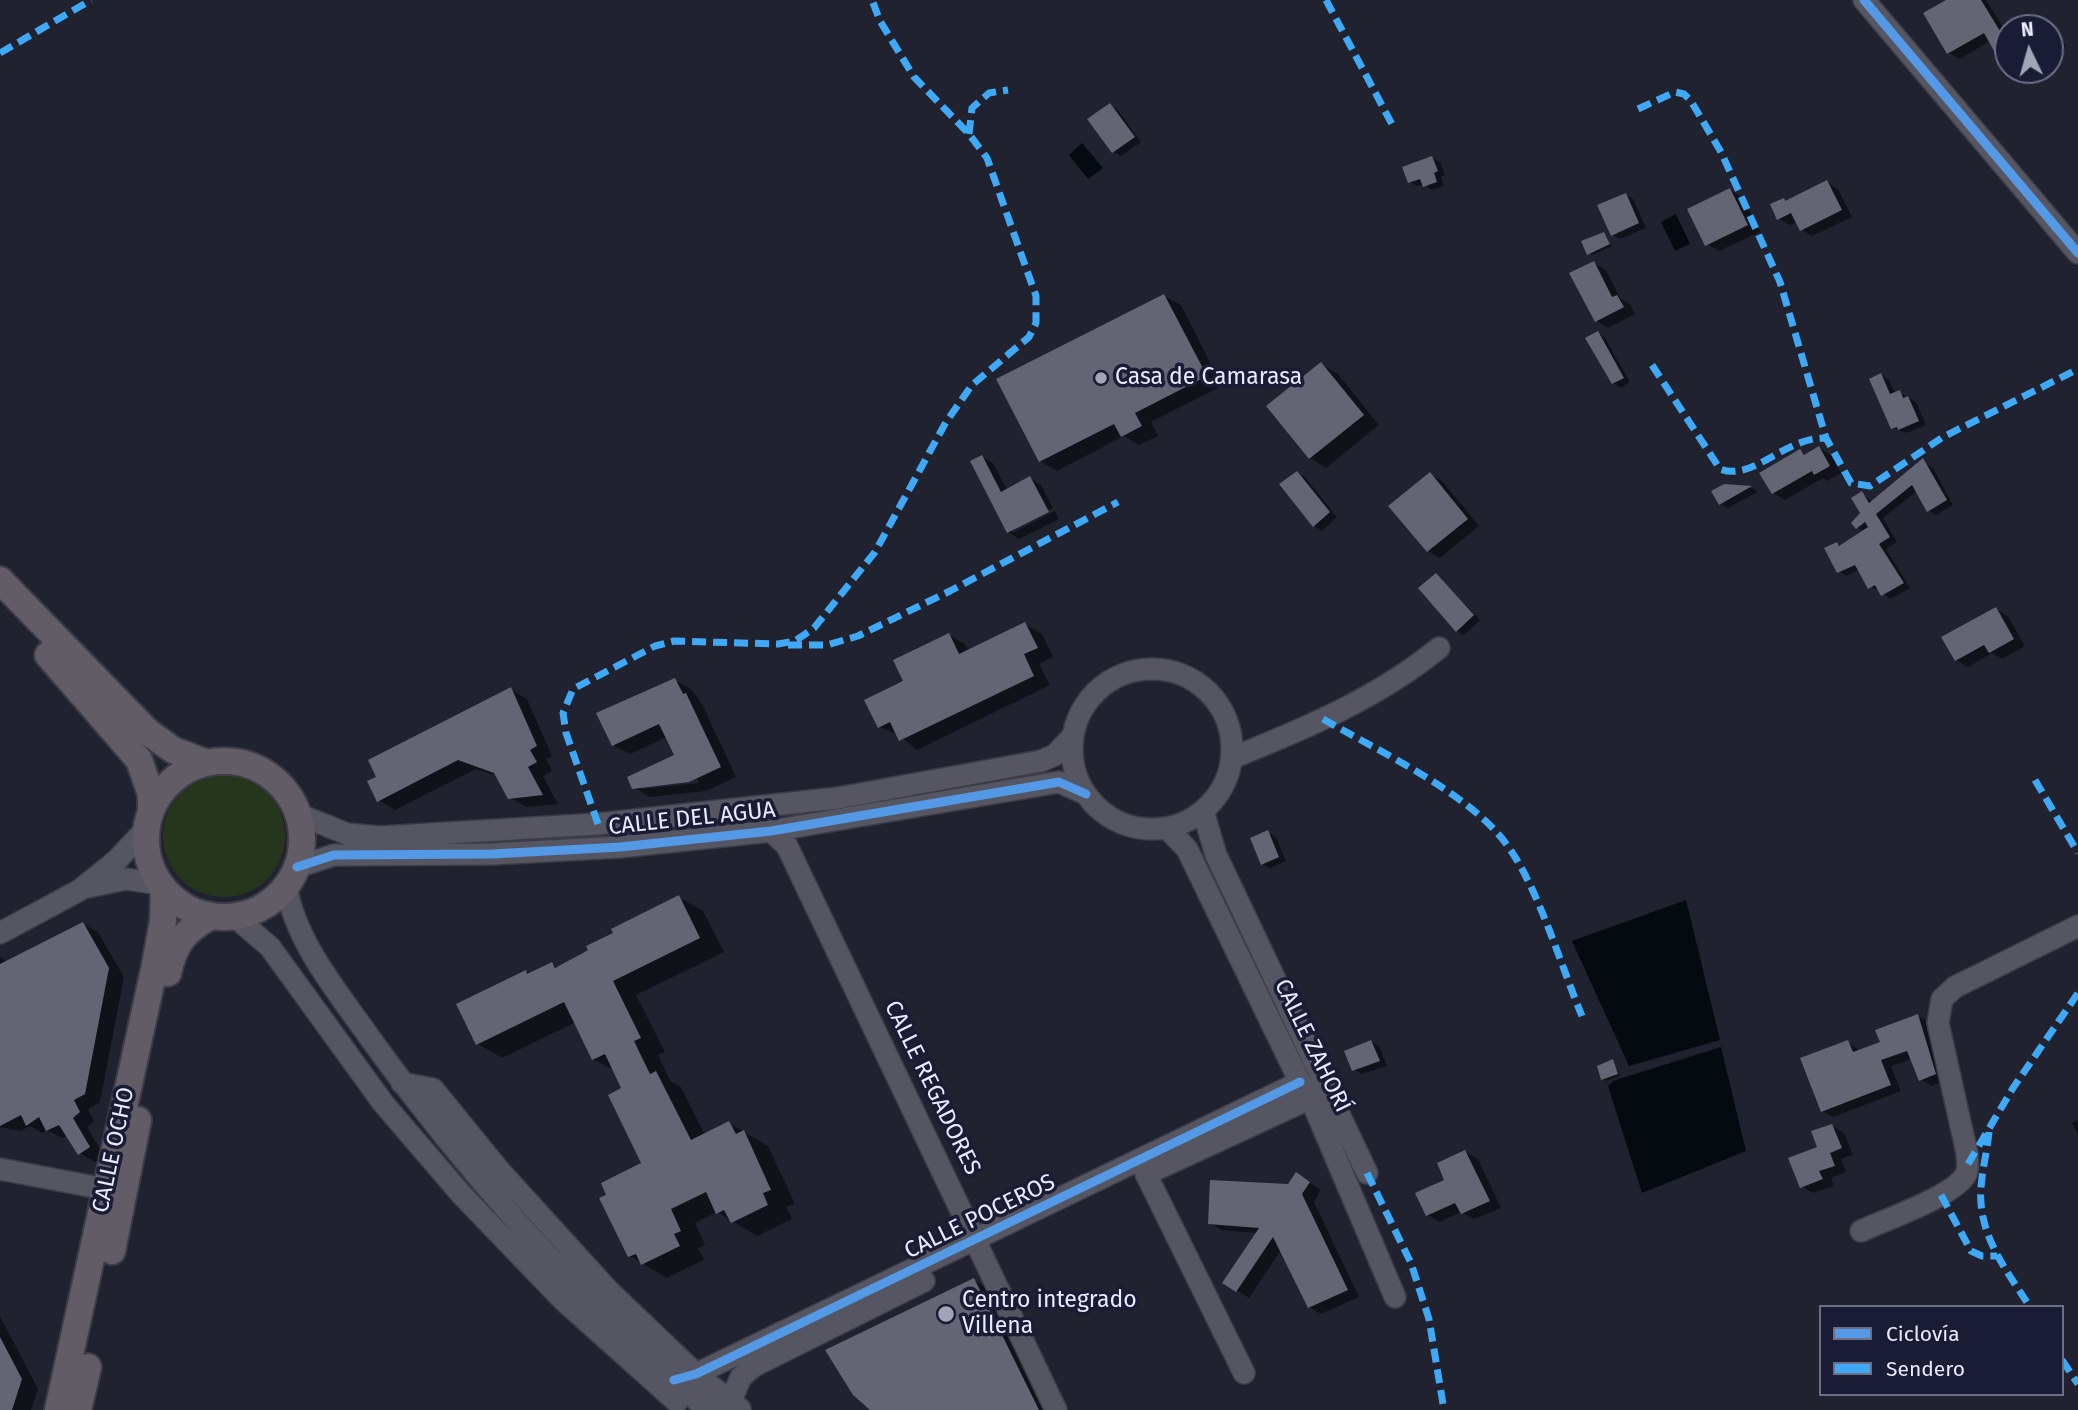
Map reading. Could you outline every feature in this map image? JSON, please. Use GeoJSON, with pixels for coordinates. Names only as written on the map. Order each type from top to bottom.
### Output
{"type":"FeatureCollection","features":[{"type":"Feature","properties":{"kind":"main road"},"geometry":{"type":"LineString","coordinates":[[0,580],[148,732],[173,750],[207,762],[230,761],[262,772],[288,794],[298,814],[302,849],[292,876],[272,901],[254,911],[223,916],[193,911],[162,887],[148,858],[150,794],[139,760],[0,597]]}},
{"type":"Feature","properties":{"kind":"main road"},"geometry":{"type":"LineString","coordinates":[[149,819],[173,779],[207,762]]}},
{"type":"Feature","properties":{"kind":"main road","name":"CALLE OCHO"},"geometry":{"type":"LineString","coordinates":[[58,1410],[155,965],[163,921],[162,887]]}},
{"type":"Feature","properties":{"kind":"main road","name":"CALLE OCHO"},"geometry":{"type":"LineString","coordinates":[[78,1410],[171,960],[177,943],[185,934],[223,916]]}},
{"type":"Feature","properties":{"kind":"street"},"geometry":{"type":"LineString","coordinates":[[1864,0],[2078,253]]}},
{"type":"Feature","properties":{"kind":"street"},"geometry":{"type":"LineString","coordinates":[[1232,758],[1311,726],[1413,669],[1439,648]]}},
{"type":"Feature","properties":{"kind":"street"},"geometry":{"type":"LineString","coordinates":[[1163,669],[1207,690],[1222,710],[1231,733],[1232,758],[1227,778],[1217,796],[1203,811],[1167,828],[1144,829],[1121,823],[1101,811],[1086,794],[1076,776],[1072,757],[1073,736],[1080,713],[1095,692],[1126,674],[1163,669]]}},
{"type":"Feature","properties":{"kind":"street","name":"CALLE DEL AGUA"},"geometry":{"type":"LineString","coordinates":[[298,814],[347,834],[380,837],[670,818],[838,798],[1011,768],[1055,755],[1073,736]]}},
{"type":"Feature","properties":{"kind":"street","name":"CALLE DEL AGUA"},"geometry":{"type":"LineString","coordinates":[[292,876],[334,855],[492,854],[620,847],[771,831],[1059,782],[1086,794]]}},
{"type":"Feature","properties":{"kind":"street","name":"CALLE ZAHORÍ"},"geometry":{"type":"LineString","coordinates":[[1203,811],[1209,838],[1395,1297]]}},
{"type":"Feature","properties":{"kind":"street"},"geometry":{"type":"LineString","coordinates":[[0,933],[80,890],[117,860],[149,819]]}},
{"type":"Feature","properties":{"kind":"street","name":"CALLE REGADORES"},"geometry":{"type":"LineString","coordinates":[[803,826],[801,855],[983,1245],[1056,1410]]}},
{"type":"Feature","properties":{"kind":"street","name":"CALLE ZAHORÍ"},"geometry":{"type":"LineString","coordinates":[[1167,828],[1187,849],[1313,1090],[1367,1173]]}},
{"type":"Feature","properties":{"kind":"street","name":"CALLE REGADORES"},"geometry":{"type":"LineString","coordinates":[[771,831],[787,846],[983,1245],[1071,1410]]}},
{"type":"Feature","properties":{"kind":"street"},"geometry":{"type":"LineString","coordinates":[[292,876],[293,919],[402,1083],[513,1220],[603,1314],[708,1410]]}},
{"type":"Feature","properties":{"kind":"street"},"geometry":{"type":"LineString","coordinates":[[80,890],[127,879],[162,887]]}},
{"type":"Feature","properties":{"kind":"street"},"geometry":{"type":"LineString","coordinates":[[223,916],[270,947],[383,1103],[468,1202],[563,1300],[687,1410]]}},
{"type":"Feature","properties":{"kind":"street"},"geometry":{"type":"LineString","coordinates":[[1861,1231],[1941,1195],[1961,1181],[1967,1171],[1967,1153],[1938,1023],[1942,999],[1955,987],[2078,926]]}},
{"type":"Feature","properties":{"kind":"street"},"geometry":{"type":"LineString","coordinates":[[402,1083],[433,1088],[499,1170],[609,1291],[733,1407]]}},
{"type":"Feature","properties":{"kind":"street","name":"CALLE POCEROS"},"geometry":{"type":"LineString","coordinates":[[674,1380],[696,1374],[1146,1174],[1313,1090]]}},
{"type":"Feature","properties":{"kind":"street","name":"CALLE POCEROS"},"geometry":{"type":"LineString","coordinates":[[733,1407],[741,1377],[754,1366],[983,1245],[1313,1090]]}},
{"type":"Feature","properties":{"kind":"street"},"geometry":{"type":"LineString","coordinates":[[0,1169],[105,1189]]}},
{"type":"Feature","properties":{"kind":"street"},"geometry":{"type":"LineString","coordinates":[[1146,1174],[1244,1373]]}},
{"type":"Feature","properties":{"kind":"green space"},"geometry":{"type":"Polygon","coordinates":[[[224,775],[247,779],[267,793],[281,813],[285,836],[281,859],[267,879],[247,893],[224,897],[201,893],[181,879],[167,859],[163,836],[167,813],[181,793],[201,779],[224,775]]]}},
{"type":"Feature","properties":{"kind":"shaded area"},"geometry":{"type":"Polygon","coordinates":[[[1082,143],[1103,168],[1088,179],[1069,155],[1082,143]]]}},
{"type":"Feature","properties":{"kind":"shaded area"},"geometry":{"type":"Polygon","coordinates":[[[1676,214],[1690,244],[1675,251],[1661,222],[1676,214]]]}},
{"type":"Feature","properties":{"kind":"shaded area"},"geometry":{"type":"Polygon","coordinates":[[[1686,900],[1720,1040],[1629,1066],[1572,941],[1686,900]]]}},
{"type":"Feature","properties":{"kind":"shaded area"},"geometry":{"type":"Polygon","coordinates":[[[1721,1047],[1746,1151],[1642,1193],[1608,1086],[1613,1081],[1721,1047]]]}},
{"type":"Feature","properties":{"kind":"building"},"geometry":{"type":"Polygon","coordinates":[[[1946,0],[1981,0],[1994,21],[1994,51],[1984,33],[1947,54],[1923,13],[1946,0]]]}},
{"type":"Feature","properties":{"kind":"building"},"geometry":{"type":"Polygon","coordinates":[[[1110,103],[1135,137],[1112,153],[1087,119],[1110,103]]]}},
{"type":"Feature","properties":{"kind":"building"},"geometry":{"type":"Polygon","coordinates":[[[1432,156],[1438,171],[1434,173],[1437,182],[1423,187],[1420,179],[1408,183],[1402,167],[1432,156]]]}},
{"type":"Feature","properties":{"kind":"building"},"geometry":{"type":"Polygon","coordinates":[[[1827,180],[1842,210],[1800,231],[1791,213],[1777,220],[1770,204],[1784,198],[1785,201],[1827,180]]]}},
{"type":"Feature","properties":{"kind":"building"},"geometry":{"type":"Polygon","coordinates":[[[1730,188],[1748,225],[1705,246],[1687,209],[1730,188]]]}},
{"type":"Feature","properties":{"kind":"building"},"geometry":{"type":"Polygon","coordinates":[[[1626,193],[1639,223],[1611,236],[1597,205],[1626,193]]]}},
{"type":"Feature","properties":{"kind":"building"},"geometry":{"type":"Polygon","coordinates":[[[1604,232],[1610,244],[1587,255],[1581,241],[1604,232]]]}},
{"type":"Feature","properties":{"kind":"building"},"geometry":{"type":"Polygon","coordinates":[[[1594,261],[1612,297],[1617,295],[1624,307],[1595,322],[1569,273],[1594,261]]]}},
{"type":"Feature","properties":{"kind":"building","name":"Casa de Camarasa"},"geometry":{"type":"Polygon","coordinates":[[[1164,294],[1207,376],[1135,413],[1142,426],[1121,437],[1114,424],[1039,462],[996,379],[1164,294]]]}},
{"type":"Feature","properties":{"kind":"building"},"geometry":{"type":"Polygon","coordinates":[[[1598,331],[1624,378],[1612,384],[1585,338],[1598,331]]]}},
{"type":"Feature","properties":{"kind":"building"},"geometry":{"type":"Polygon","coordinates":[[[1321,362],[1364,415],[1309,459],[1266,406],[1321,362]]]}},
{"type":"Feature","properties":{"kind":"building"},"geometry":{"type":"Polygon","coordinates":[[[1881,373],[1890,394],[1900,390],[1903,398],[1908,396],[1919,421],[1898,430],[1897,427],[1891,429],[1869,379],[1881,373]]]}},
{"type":"Feature","properties":{"kind":"building"},"geometry":{"type":"Polygon","coordinates":[[[1819,446],[1830,466],[1814,475],[1812,471],[1772,494],[1759,473],[1800,449],[1804,455],[1819,446]]]}},
{"type":"Feature","properties":{"kind":"building"},"geometry":{"type":"Polygon","coordinates":[[[982,455],[1001,492],[1030,476],[1049,512],[1007,533],[970,461],[982,455]]]}},
{"type":"Feature","properties":{"kind":"building"},"geometry":{"type":"Polygon","coordinates":[[[1923,458],[1947,500],[1927,512],[1912,485],[1876,514],[1890,537],[1879,544],[1904,583],[1881,596],[1875,585],[1868,589],[1855,565],[1837,573],[1824,548],[1837,542],[1839,546],[1868,527],[1865,522],[1856,529],[1851,523],[1860,513],[1851,498],[1862,491],[1869,503],[1923,458]]]}},
{"type":"Feature","properties":{"kind":"building"},"geometry":{"type":"Polygon","coordinates":[[[1297,471],[1330,512],[1313,527],[1279,484],[1297,471]]]}},
{"type":"Feature","properties":{"kind":"building"},"geometry":{"type":"Polygon","coordinates":[[[1430,472],[1468,519],[1427,552],[1388,506],[1430,472]]]}},
{"type":"Feature","properties":{"kind":"building"},"geometry":{"type":"Polygon","coordinates":[[[1724,484],[1752,486],[1719,505],[1711,491],[1724,484]]]}},
{"type":"Feature","properties":{"kind":"building"},"geometry":{"type":"Polygon","coordinates":[[[1436,573],[1474,615],[1456,632],[1418,588],[1436,573]]]}},
{"type":"Feature","properties":{"kind":"building"},"geometry":{"type":"Polygon","coordinates":[[[1996,607],[2014,639],[1989,653],[1984,645],[1955,661],[1941,637],[1996,607]]]}},
{"type":"Feature","properties":{"kind":"building"},"geometry":{"type":"Polygon","coordinates":[[[1025,622],[1038,648],[1024,654],[1034,676],[899,741],[890,722],[878,728],[864,700],[903,681],[893,660],[949,633],[959,654],[1025,622]]]}},
{"type":"Feature","properties":{"kind":"building"},"geometry":{"type":"Polygon","coordinates":[[[675,678],[683,694],[686,693],[721,767],[689,782],[632,789],[627,777],[674,755],[659,724],[612,746],[596,713],[675,678]]]}},
{"type":"Feature","properties":{"kind":"building"},"geometry":{"type":"Polygon","coordinates":[[[511,687],[537,746],[530,750],[537,762],[528,767],[543,795],[508,799],[494,773],[458,760],[377,802],[367,781],[376,777],[368,760],[511,687]]]}},
{"type":"Feature","properties":{"kind":"building"},"geometry":{"type":"Polygon","coordinates":[[[1268,830],[1279,857],[1261,865],[1250,838],[1268,830]]]}},
{"type":"Feature","properties":{"kind":"building"},"geometry":{"type":"Polygon","coordinates":[[[679,895],[700,938],[613,981],[641,1038],[634,1041],[650,1074],[656,1071],[691,1140],[729,1121],[736,1134],[744,1130],[771,1190],[763,1193],[768,1205],[731,1223],[724,1210],[716,1214],[706,1192],[671,1209],[681,1231],[674,1234],[680,1246],[641,1265],[636,1254],[628,1257],[599,1198],[606,1195],[601,1183],[641,1163],[608,1095],[621,1088],[605,1054],[592,1060],[564,1002],[476,1045],[456,1004],[526,970],[527,974],[552,962],[555,968],[588,950],[586,946],[613,933],[611,929],[679,895]]]}},
{"type":"Feature","properties":{"kind":"building"},"geometry":{"type":"Polygon","coordinates":[[[83,922],[109,968],[85,1094],[74,1100],[80,1112],[73,1118],[90,1147],[78,1155],[59,1125],[46,1131],[39,1117],[26,1126],[21,1115],[0,1126],[0,964],[83,922]]]}},
{"type":"Feature","properties":{"kind":"building"},"geometry":{"type":"Polygon","coordinates":[[[1918,1014],[1936,1074],[1919,1081],[1907,1051],[1881,1060],[1891,1085],[1821,1112],[1800,1058],[1848,1040],[1853,1052],[1880,1042],[1875,1030],[1918,1014]]]}},
{"type":"Feature","properties":{"kind":"building"},"geometry":{"type":"Polygon","coordinates":[[[1371,1040],[1380,1061],[1352,1071],[1344,1051],[1371,1040]]]}},
{"type":"Feature","properties":{"kind":"building"},"geometry":{"type":"Polygon","coordinates":[[[1613,1059],[1618,1074],[1601,1080],[1597,1066],[1613,1059]]]}},
{"type":"Feature","properties":{"kind":"building"},"geometry":{"type":"Polygon","coordinates":[[[1832,1124],[1842,1148],[1830,1153],[1835,1166],[1819,1171],[1823,1179],[1800,1188],[1788,1158],[1817,1147],[1811,1131],[1832,1124]]]}},
{"type":"Feature","properties":{"kind":"building"},"geometry":{"type":"Polygon","coordinates":[[[1465,1150],[1490,1201],[1461,1214],[1455,1203],[1426,1216],[1415,1193],[1444,1180],[1437,1163],[1465,1150]]]}},
{"type":"Feature","properties":{"kind":"building"},"geometry":{"type":"Polygon","coordinates":[[[1296,1172],[1310,1182],[1302,1194],[1348,1290],[1308,1308],[1273,1237],[1236,1292],[1222,1283],[1259,1228],[1208,1224],[1210,1180],[1288,1184],[1296,1172]]]}},
{"type":"Feature","properties":{"kind":"building","name":"Centro integrado Villena"},"geometry":{"type":"Polygon","coordinates":[[[974,1278],[1039,1410],[870,1410],[853,1395],[825,1350],[974,1278]]]}},
{"type":"Feature","properties":{"kind":"building"},"geometry":{"type":"Polygon","coordinates":[[[0,1337],[22,1379],[12,1410],[0,1410],[0,1337]]]}},
{"type":"Feature","properties":{"kind":"marked path"},"geometry":{"type":"LineString","coordinates":[[0,53],[91,0]]}},
{"type":"Feature","properties":{"kind":"marked path"},"geometry":{"type":"LineString","coordinates":[[598,824],[566,733],[563,713],[573,689],[655,646],[674,641],[778,644],[795,641],[814,628],[875,552],[946,422],[972,385],[1029,337],[1036,323],[1036,296],[987,158],[969,134],[914,77],[880,21],[872,0]]}},
{"type":"Feature","properties":{"kind":"marked path"},"geometry":{"type":"LineString","coordinates":[[1326,0],[1394,128]]}},
{"type":"Feature","properties":{"kind":"marked path"},"geometry":{"type":"LineString","coordinates":[[969,134],[972,108],[989,93],[1008,90]]}},
{"type":"Feature","properties":{"kind":"marked path"},"geometry":{"type":"LineString","coordinates":[[1638,109],[1675,92],[1684,94],[1691,101],[1721,152],[1780,282],[1826,438],[1851,483],[1870,486],[1943,437],[2078,369]]}},
{"type":"Feature","properties":{"kind":"marked path"},"geometry":{"type":"LineString","coordinates":[[1652,365],[1720,469],[1745,470],[1796,444],[1826,438]]}},
{"type":"Feature","properties":{"kind":"marked path"},"geometry":{"type":"LineString","coordinates":[[788,645],[827,645],[858,636],[950,591],[1118,502]]}},
{"type":"Feature","properties":{"kind":"marked path"},"geometry":{"type":"LineString","coordinates":[[1323,719],[1422,775],[1491,826],[1507,845],[1529,882],[1582,1016]]}},
{"type":"Feature","properties":{"kind":"marked path"},"geometry":{"type":"LineString","coordinates":[[2035,780],[2078,853]]}},
{"type":"Feature","properties":{"kind":"marked path"},"geometry":{"type":"LineString","coordinates":[[1968,1164],[2013,1088],[2078,993]]}},
{"type":"Feature","properties":{"kind":"marked path"},"geometry":{"type":"LineString","coordinates":[[1989,1132],[1981,1186],[1983,1218],[1992,1245],[2029,1305]]}},
{"type":"Feature","properties":{"kind":"marked path"},"geometry":{"type":"LineString","coordinates":[[1367,1173],[1411,1263],[1429,1319],[1444,1410]]}},
{"type":"Feature","properties":{"kind":"marked path"},"geometry":{"type":"LineString","coordinates":[[1941,1195],[1971,1251],[1982,1256],[1997,1256]]}},
{"type":"Feature","properties":{"kind":"marked path"},"geometry":{"type":"LineString","coordinates":[[2064,1363],[2078,1384]]}},
{"type":"Feature","properties":{"kind":"cycle path"},"geometry":{"type":"LineString","coordinates":[[1864,0],[2078,253]]}},
{"type":"Feature","properties":{"kind":"cycle path"},"geometry":{"type":"LineString","coordinates":[[297,867],[334,855],[492,854],[620,847],[771,831],[1059,782],[1086,794]]}},
{"type":"Feature","properties":{"kind":"cycle path"},"geometry":{"type":"LineString","coordinates":[[674,1380],[696,1374],[1300,1082]]}},
{"type":"Feature","properties":{"kind":"place","name":"Casa de Camarasa"},"geometry":{"type":"Point","coordinates":[1101,378]}},
{"type":"Feature","properties":{"kind":"place","name":"Centro integrado Villena"},"geometry":{"type":"Point","coordinates":[946,1314]}}]}
